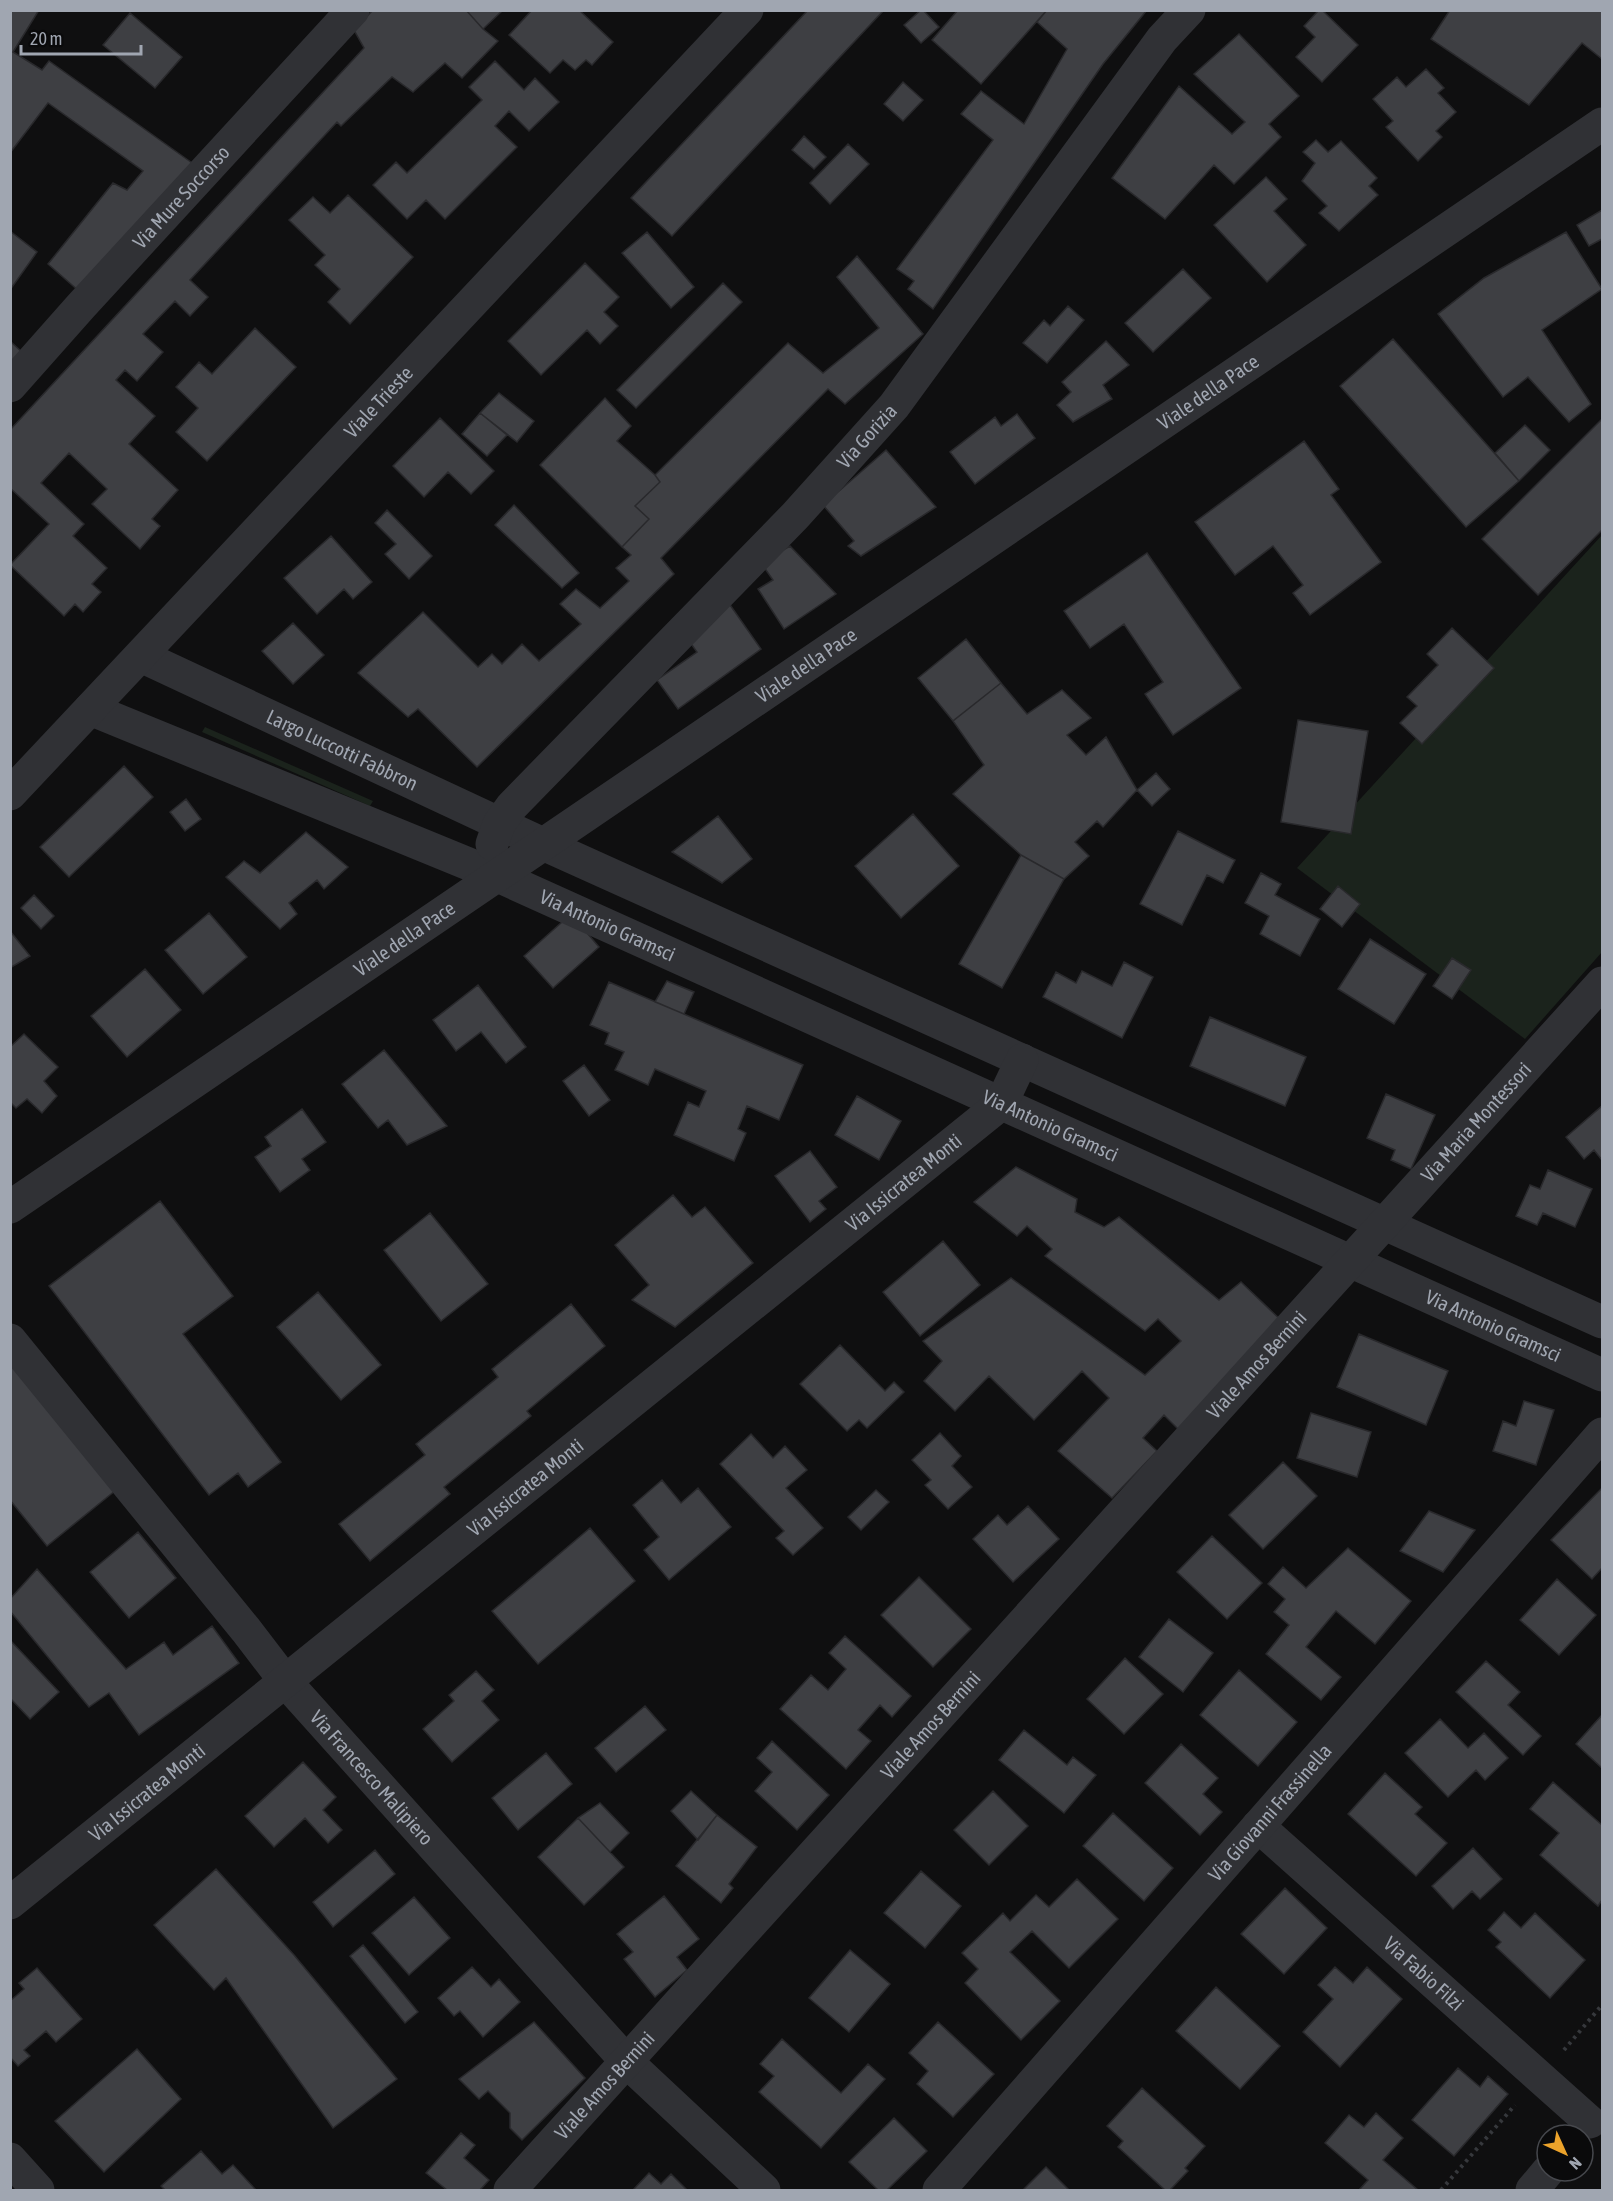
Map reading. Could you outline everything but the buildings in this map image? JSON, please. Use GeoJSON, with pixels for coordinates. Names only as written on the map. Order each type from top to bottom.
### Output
{"type":"FeatureCollection","features":[{"type":"Feature","properties":{"kind":"street","name":"Via Mure Soccorso"},"geometry":{"type":"LineString","coordinates":[[10,386],[353,10]]}},
{"type":"Feature","properties":{"kind":"street","name":"Viale Trieste"},"geometry":{"type":"LineString","coordinates":[[10,794],[747,10]]}},
{"type":"Feature","properties":{"kind":"street","name":"Via Gorizia"},"geometry":{"type":"LineString","coordinates":[[499,824],[512,806],[795,516],[894,406],[1162,39],[1189,10]]}},
{"type":"Feature","properties":{"kind":"street","name":"Viale della Pace"},"geometry":{"type":"LineString","coordinates":[[10,1207],[1602,124]]}},
{"type":"Feature","properties":{"kind":"street","name":"Largo Luccotti Fabbron"},"geometry":{"type":"LineString","coordinates":[[141,656],[543,844]]}},
{"type":"Feature","properties":{"kind":"street"},"geometry":{"type":"LineString","coordinates":[[90,709],[498,876]]}},
{"type":"Feature","properties":{"kind":"street"},"geometry":{"type":"LineString","coordinates":[[498,876],[490,858],[499,824]]}},
{"type":"Feature","properties":{"kind":"street"},"geometry":{"type":"LineString","coordinates":[[543,844],[1602,1322]]}},
{"type":"Feature","properties":{"kind":"street","name":"Via Antonio Gramsci"},"geometry":{"type":"LineString","coordinates":[[498,876],[1602,1375]]}},
{"type":"Feature","properties":{"kind":"street","name":"Via Maria Montessori"},"geometry":{"type":"LineString","coordinates":[[1352,1262],[1602,983]]}},
{"type":"Feature","properties":{"kind":"street","name":"Via Issicratea Monti"},"geometry":{"type":"LineString","coordinates":[[10,1903],[1001,1104],[1022,1060]]}},
{"type":"Feature","properties":{"kind":"street","name":"Viale Amos Bernini"},"geometry":{"type":"LineString","coordinates":[[510,2190],[1352,1262]]}},
{"type":"Feature","properties":{"kind":"street","name":"Via Francesco Malipiero"},"geometry":{"type":"LineString","coordinates":[[10,1340],[239,1621],[285,1681],[627,2062],[764,2190]]}},
{"type":"Feature","properties":{"kind":"street","name":"Via Giovanni Frassinella"},"geometry":{"type":"LineString","coordinates":[[939,2190],[1602,1434]]}},
{"type":"Feature","properties":{"kind":"street","name":"Via Fabio Filzi"},"geometry":{"type":"LineString","coordinates":[[1258,1826],[1591,2122]]}},
{"type":"Feature","properties":{"kind":"street"},"geometry":{"type":"LineString","coordinates":[[10,2159],[38,2190]]}},
{"type":"Feature","properties":{"kind":"shaded area"},"geometry":{"type":"Polygon","coordinates":[[[1602,535],[1602,952],[1525,1039],[1297,868],[1602,535]]]}},
{"type":"Feature","properties":{"kind":"shaded area"},"geometry":{"type":"Polygon","coordinates":[[[205,727],[373,801],[370,806],[202,732],[205,727]]]}}]}
